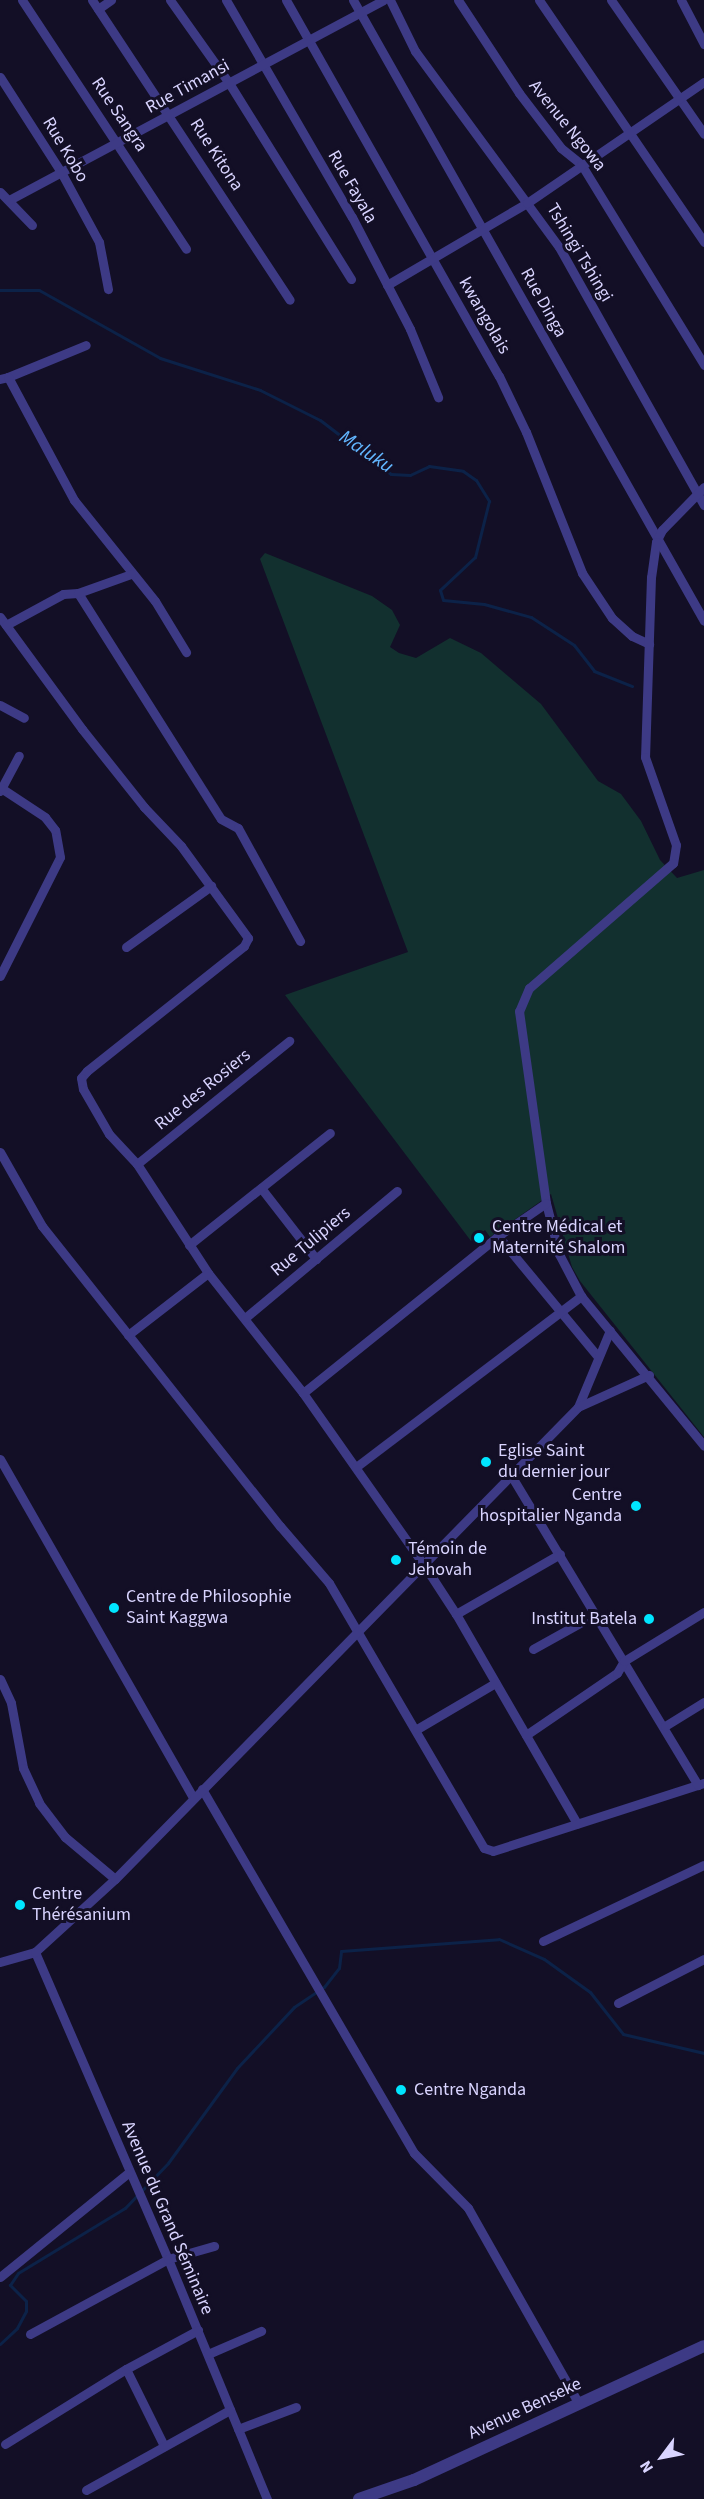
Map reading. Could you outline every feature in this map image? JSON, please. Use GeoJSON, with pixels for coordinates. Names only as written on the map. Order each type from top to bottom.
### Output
{"type":"FeatureCollection","features":[{"type":"Feature","properties":{"kind":"street","name":"Rue Sangra"},"geometry":{"type":"LineString","coordinates":[[22,0],[119,143],[186,249]]}},
{"type":"Feature","properties":{"kind":"street","name":"Rue Kitona"},"geometry":{"type":"LineString","coordinates":[[92,0],[171,115],[290,300]]}},
{"type":"Feature","properties":{"kind":"street"},"geometry":{"type":"LineString","coordinates":[[98,9],[111,0]]}},
{"type":"Feature","properties":{"kind":"street"},"geometry":{"type":"LineString","coordinates":[[170,0],[229,83],[351,279]]}},
{"type":"Feature","properties":{"kind":"street","name":"Rue Fayala"},"geometry":{"type":"LineString","coordinates":[[226,0],[387,285],[438,397]]}},
{"type":"Feature","properties":{"kind":"street","name":"kwangolais"},"geometry":{"type":"LineString","coordinates":[[286,0],[432,262],[462,310],[521,423],[582,573],[617,624],[649,644]]}},
{"type":"Feature","properties":{"kind":"street","name":"Rue Dinga"},"geometry":{"type":"LineString","coordinates":[[353,0],[484,229],[656,542],[704,621]]}},
{"type":"Feature","properties":{"kind":"street","name":"Rue Timansi"},"geometry":{"type":"LineString","coordinates":[[9,200],[383,0]]}},
{"type":"Feature","properties":{"kind":"street","name":"Tshingi Tshingi"},"geometry":{"type":"LineString","coordinates":[[390,0],[415,51],[560,247],[704,506]]}},
{"type":"Feature","properties":{"kind":"street","name":"Avenue Ngowa"},"geometry":{"type":"LineString","coordinates":[[458,0],[519,93],[561,148],[581,164],[704,365]]}},
{"type":"Feature","properties":{"kind":"street"},"geometry":{"type":"LineString","coordinates":[[539,0],[704,242]]}},
{"type":"Feature","properties":{"kind":"street"},"geometry":{"type":"LineString","coordinates":[[611,0],[704,134]]}},
{"type":"Feature","properties":{"kind":"street"},"geometry":{"type":"LineString","coordinates":[[681,0],[704,44]]}},
{"type":"Feature","properties":{"kind":"street","name":"Rue Kobo"},"geometry":{"type":"LineString","coordinates":[[0,77],[61,172],[99,242],[108,289]]}},
{"type":"Feature","properties":{"kind":"street"},"geometry":{"type":"LineString","coordinates":[[387,285],[432,262],[527,202],[704,82]]}},
{"type":"Feature","properties":{"kind":"street"},"geometry":{"type":"LineString","coordinates":[[0,192],[32,225]]}},
{"type":"Feature","properties":{"kind":"street"},"geometry":{"type":"LineString","coordinates":[[86,345],[4,378],[67,489],[155,602],[186,652]]}},
{"type":"Feature","properties":{"kind":"street"},"geometry":{"type":"LineString","coordinates":[[704,487],[671,518],[656,542],[646,690],[646,766],[674,837],[674,863],[529,988],[520,1002],[546,1203],[559,1254],[581,1296],[649,1374],[704,1446]]}},
{"type":"Feature","properties":{"kind":"street"},"geometry":{"type":"LineString","coordinates":[[131,574],[78,593],[63,594],[3,621],[124,783],[247,932],[247,942],[81,1078],[83,1089],[109,1134],[137,1164],[208,1273],[303,1393],[424,1565],[456,1614],[577,1824]]}},
{"type":"Feature","properties":{"kind":"street"},"geometry":{"type":"LineString","coordinates":[[78,593],[221,819],[238,828],[300,941]]}},
{"type":"Feature","properties":{"kind":"street"},"geometry":{"type":"LineString","coordinates":[[0,705],[24,718]]}},
{"type":"Feature","properties":{"kind":"street"},"geometry":{"type":"LineString","coordinates":[[0,976],[60,857],[55,830],[45,817],[1,789],[19,756]]}},
{"type":"Feature","properties":{"kind":"street"},"geometry":{"type":"LineString","coordinates":[[126,947],[211,886]]}},
{"type":"Feature","properties":{"kind":"street","name":"Rue des Rosiers"},"geometry":{"type":"LineString","coordinates":[[137,1164],[289,1041]]}},
{"type":"Feature","properties":{"kind":"street"},"geometry":{"type":"LineString","coordinates":[[189,1245],[330,1133]]}},
{"type":"Feature","properties":{"kind":"street"},"geometry":{"type":"LineString","coordinates":[[0,1152],[42,1226],[279,1526],[324,1576],[360,1632],[487,1851],[701,1784],[512,1477]]}},
{"type":"Feature","properties":{"kind":"street"},"geometry":{"type":"LineString","coordinates":[[261,1188],[316,1259]]}},
{"type":"Feature","properties":{"kind":"street","name":"Rue Tulipiers"},"geometry":{"type":"LineString","coordinates":[[245,1318],[397,1191]]}},
{"type":"Feature","properties":{"kind":"street"},"geometry":{"type":"LineString","coordinates":[[303,1393],[498,1236],[546,1203]]}},
{"type":"Feature","properties":{"kind":"street"},"geometry":{"type":"LineString","coordinates":[[498,1236],[598,1357]]}},
{"type":"Feature","properties":{"kind":"street"},"geometry":{"type":"LineString","coordinates":[[128,1335],[208,1273]]}},
{"type":"Feature","properties":{"kind":"street"},"geometry":{"type":"LineString","coordinates":[[356,1467],[581,1296]]}},
{"type":"Feature","properties":{"kind":"street"},"geometry":{"type":"LineString","coordinates":[[0,1962],[35,1952],[116,1879],[193,1797],[512,1477],[578,1407],[610,1330]]}},
{"type":"Feature","properties":{"kind":"street"},"geometry":{"type":"LineString","coordinates":[[578,1407],[649,1374]]}},
{"type":"Feature","properties":{"kind":"street"},"geometry":{"type":"LineString","coordinates":[[0,1459],[193,1797]]}},
{"type":"Feature","properties":{"kind":"street"},"geometry":{"type":"LineString","coordinates":[[456,1614],[560,1554]]}},
{"type":"Feature","properties":{"kind":"street"},"geometry":{"type":"LineString","coordinates":[[526,1735],[617,1673],[624,1661],[704,1612]]}},
{"type":"Feature","properties":{"kind":"street"},"geometry":{"type":"LineString","coordinates":[[533,1649],[596,1614]]}},
{"type":"Feature","properties":{"kind":"street"},"geometry":{"type":"LineString","coordinates":[[0,1679],[11,1703],[23,1768],[39,1803],[65,1837],[116,1879]]}},
{"type":"Feature","properties":{"kind":"street"},"geometry":{"type":"LineString","coordinates":[[417,1729],[495,1683]]}},
{"type":"Feature","properties":{"kind":"street"},"geometry":{"type":"LineString","coordinates":[[664,1726],[704,1702]]}},
{"type":"Feature","properties":{"kind":"street"},"geometry":{"type":"LineString","coordinates":[[202,1789],[414,2153],[476,2220],[579,2404]]}},
{"type":"Feature","properties":{"kind":"street"},"geometry":{"type":"LineString","coordinates":[[543,1941],[704,1864]]}},
{"type":"Feature","properties":{"kind":"street","name":"Avenue du Grand Séminaire"},"geometry":{"type":"LineString","coordinates":[[35,1952],[130,2176],[168,2259],[267,2499]]}},
{"type":"Feature","properties":{"kind":"street"},"geometry":{"type":"LineString","coordinates":[[618,2003],[704,1959]]}},
{"type":"Feature","properties":{"kind":"street"},"geometry":{"type":"LineString","coordinates":[[0,2277],[130,2176]]}},
{"type":"Feature","properties":{"kind":"street"},"geometry":{"type":"LineString","coordinates":[[30,2334],[168,2259],[214,2246]]}},
{"type":"Feature","properties":{"kind":"street"},"geometry":{"type":"LineString","coordinates":[[4,2444],[126,2369],[198,2330]]}},
{"type":"Feature","properties":{"kind":"street"},"geometry":{"type":"LineString","coordinates":[[208,2354],[261,2331]]}},
{"type":"Feature","properties":{"kind":"street","name":"Avenue Benseke"},"geometry":{"type":"LineString","coordinates":[[359,2499],[414,2480],[704,2346]]}},
{"type":"Feature","properties":{"kind":"street"},"geometry":{"type":"LineString","coordinates":[[126,2369],[164,2446]]}},
{"type":"Feature","properties":{"kind":"street"},"geometry":{"type":"LineString","coordinates":[[238,2429],[296,2407]]}},
{"type":"Feature","properties":{"kind":"street"},"geometry":{"type":"LineString","coordinates":[[86,2490],[230,2410]]}},
{"type":"Feature","properties":{"kind":"green space"},"geometry":{"type":"Polygon","coordinates":[[[265,553],[372,596],[392,610],[400,625],[390,647],[399,653],[416,658],[450,638],[481,653],[541,704],[598,781],[621,794],[641,821],[660,860],[677,878],[704,870],[704,1437],[580,1281],[572,1267],[551,1194],[490,1237],[485,1230],[471,1241],[285,995],[408,952],[260,559],[265,553]]]}},
{"type":"Feature","properties":{"kind":"waterway","name":"Maluku"},"geometry":{"type":"LineString","coordinates":[[0,290],[39,290],[160,358],[260,390],[320,420],[391,474],[410,475],[429,466],[463,471],[476,480],[489,501],[475,557],[440,590],[443,600],[484,604],[531,617],[574,645],[594,671],[632,686]]}},
{"type":"Feature","properties":{"kind":"waterway"},"geometry":{"type":"LineString","coordinates":[[0,2344],[17,2328],[26,2311],[26,2301],[10,2285],[18,2273],[125,2208],[168,2163],[237,2068],[294,2007],[324,1987],[339,1968],[341,1951],[499,1939],[544,1959],[590,1992],[623,2034],[704,2053]]}},
{"type":"Feature","properties":{"kind":"place","name":"Centre Médical et Maternité Shalom"},"geometry":{"type":"Point","coordinates":[479,1238]}},
{"type":"Feature","properties":{"kind":"place","name":"Eglise Saint du dernier jour"},"geometry":{"type":"Point","coordinates":[486,1462]}},
{"type":"Feature","properties":{"kind":"place","name":"Centre hospitalier Nganda"},"geometry":{"type":"Point","coordinates":[636,1506]}},
{"type":"Feature","properties":{"kind":"place","name":"Témoin de Jehovah"},"geometry":{"type":"Point","coordinates":[396,1560]}},
{"type":"Feature","properties":{"kind":"place","name":"Centre de Philosophie Saint Kaggwa"},"geometry":{"type":"Point","coordinates":[114,1608]}},
{"type":"Feature","properties":{"kind":"place","name":"Institut Batela"},"geometry":{"type":"Point","coordinates":[649,1619]}},
{"type":"Feature","properties":{"kind":"place","name":"Centre Thérésanium"},"geometry":{"type":"Point","coordinates":[20,1905]}},
{"type":"Feature","properties":{"kind":"place","name":"Centre Nganda"},"geometry":{"type":"Point","coordinates":[401,2090]}}]}
